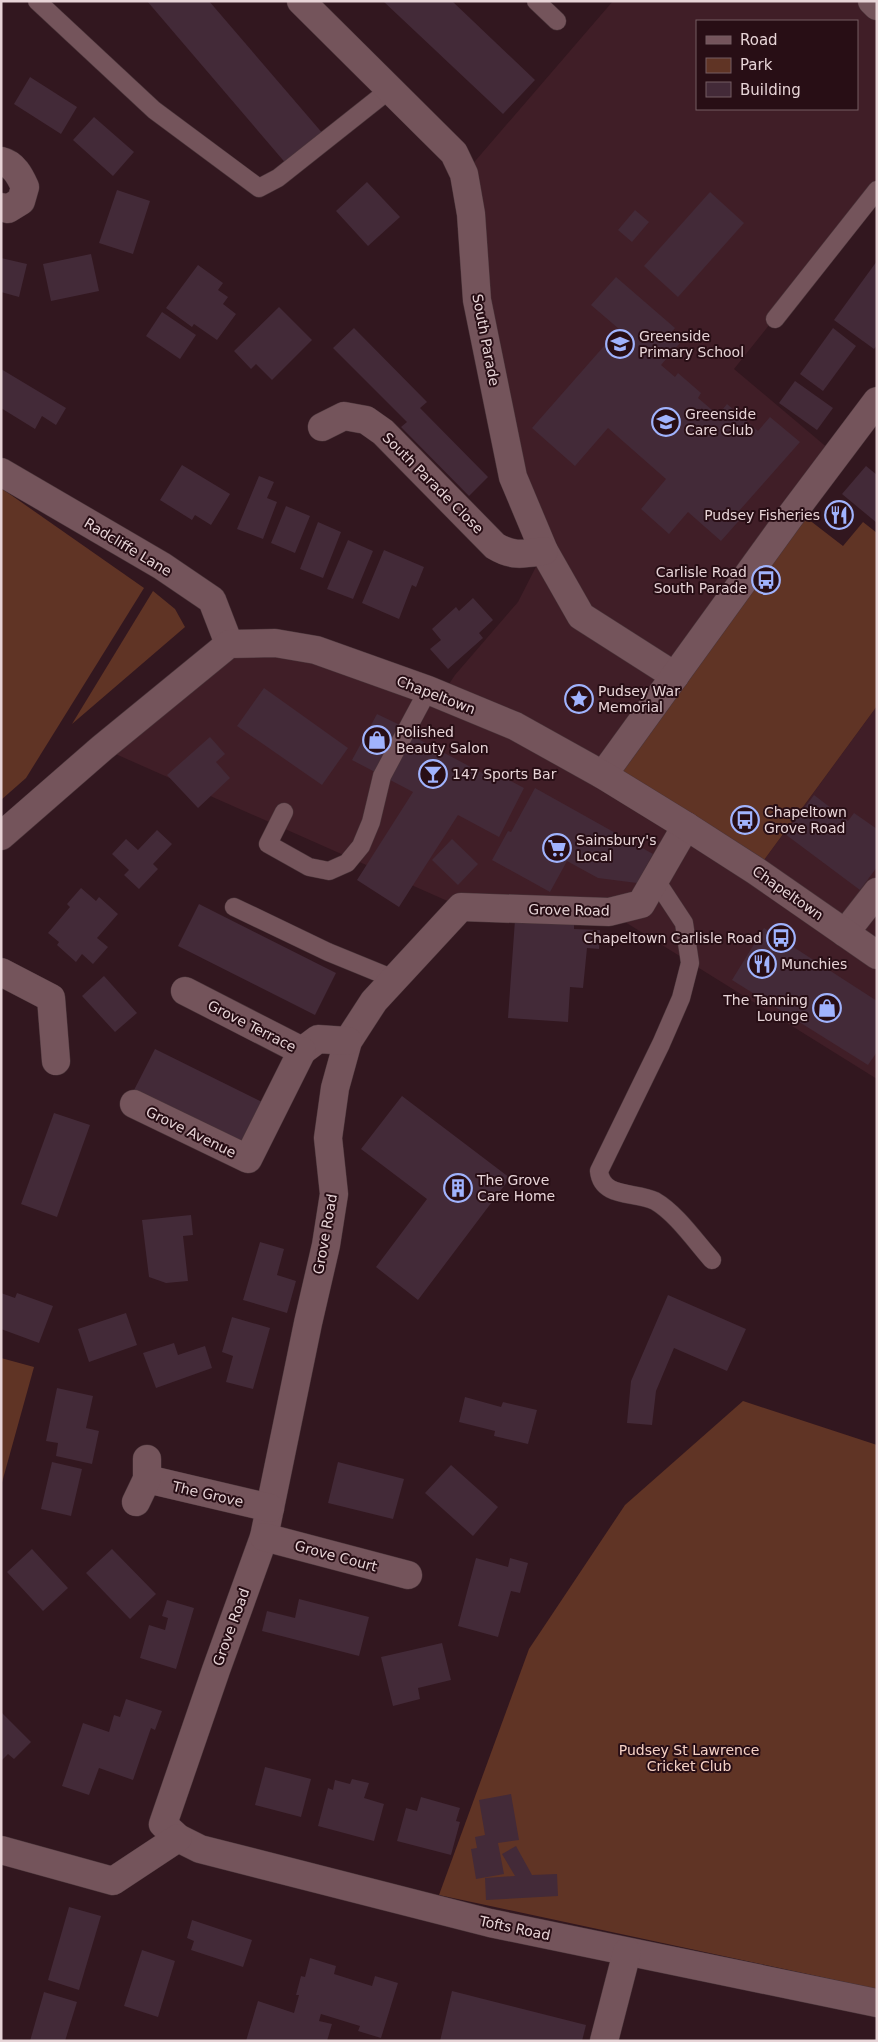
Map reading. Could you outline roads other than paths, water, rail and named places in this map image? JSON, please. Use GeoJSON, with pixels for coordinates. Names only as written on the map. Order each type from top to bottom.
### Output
{"type":"FeatureCollection","features":[{"type":"Feature","properties":{"kind":"street","name":"South Parade"},"geometry":{"type":"LineString","coordinates":[[300,1],[454,153],[464,174],[471,214],[477,300],[513,477],[544,551],[581,616],[675,676]]}},
{"type":"Feature","properties":{"kind":"street"},"geometry":{"type":"LineString","coordinates":[[872,1],[877,6]]}},
{"type":"Feature","properties":{"kind":"street"},"geometry":{"type":"LineString","coordinates":[[1,161],[18,172],[25,187],[21,201],[8,209],[1,207]]}},
{"type":"Feature","properties":{"kind":"street"},"geometry":{"type":"LineString","coordinates":[[604,775],[792,514],[877,401]]}},
{"type":"Feature","properties":{"kind":"street","name":"South Parade Close"},"geometry":{"type":"LineString","coordinates":[[322,427],[344,416],[366,420],[383,432],[495,546],[506,553],[519,554],[544,551]]}},
{"type":"Feature","properties":{"kind":"street","name":"Radcliffe Lane"},"geometry":{"type":"LineString","coordinates":[[1,472],[162,566],[212,600],[229,644]]}},
{"type":"Feature","properties":{"kind":"street","name":"Chapeltown"},"geometry":{"type":"LineString","coordinates":[[229,644],[274,643],[316,650],[428,690],[515,726],[604,775],[686,826],[756,871],[877,955]]}},
{"type":"Feature","properties":{"kind":"street"},"geometry":{"type":"LineString","coordinates":[[1,836],[102,748],[229,644]]}},
{"type":"Feature","properties":{"kind":"street","name":"Grove Road"},"geometry":{"type":"LineString","coordinates":[[171,1831],[213,1677],[264,1538],[326,1245],[334,1194],[328,1138],[335,1088],[348,1041],[374,1001],[461,908],[609,912],[641,904],[686,826]]}},
{"type":"Feature","properties":{"kind":"street"},"geometry":{"type":"LineString","coordinates":[[845,933],[877,892]]}},
{"type":"Feature","properties":{"kind":"street"},"geometry":{"type":"LineString","coordinates":[[1,972],[51,998],[56,1061]]}},
{"type":"Feature","properties":{"kind":"street","name":"Grove Terrace"},"geometry":{"type":"LineString","coordinates":[[186,991],[302,1051],[318,1039],[348,1041]]}},
{"type":"Feature","properties":{"kind":"street","name":"Grove Avenue"},"geometry":{"type":"LineString","coordinates":[[134,1104],[248,1159],[302,1051]]}},
{"type":"Feature","properties":{"kind":"street","name":"The Grove"},"geometry":{"type":"LineString","coordinates":[[143,1480],[270,1508]]}},
{"type":"Feature","properties":{"kind":"street","name":"Grove Court"},"geometry":{"type":"LineString","coordinates":[[264,1538],[408,1575]]}},
{"type":"Feature","properties":{"kind":"street"},"geometry":{"type":"LineString","coordinates":[[1,1850],[113,1881],[171,1831]]}},
{"type":"Feature","properties":{"kind":"street","name":"Tofts Road"},"geometry":{"type":"LineString","coordinates":[[171,1831],[200,1849],[490,1923],[877,2003]]}},
{"type":"Feature","properties":{"kind":"street"},"geometry":{"type":"LineString","coordinates":[[604,2041],[627,1952]]}},
{"type":"Feature","properties":{"kind":"lane"},"geometry":{"type":"LineString","coordinates":[[37,1],[154,110],[259,188],[278,178],[389,90]]}},
{"type":"Feature","properties":{"kind":"lane"},"geometry":{"type":"LineString","coordinates":[[536,1],[557,21]]}},
{"type":"Feature","properties":{"kind":"lane"},"geometry":{"type":"LineString","coordinates":[[775,319],[877,190]]}},
{"type":"Feature","properties":{"kind":"lane"},"geometry":{"type":"LineString","coordinates":[[284,812],[268,844],[309,867],[329,871],[347,864],[361,846],[371,822],[382,776],[428,690]]}},
{"type":"Feature","properties":{"kind":"lane"},"geometry":{"type":"LineString","coordinates":[[655,879],[684,923],[690,963],[681,998],[661,1044],[599,1171],[600,1179],[603,1185],[614,1191],[655,1201],[669,1211],[712,1260]]}},
{"type":"Feature","properties":{"kind":"lane"},"geometry":{"type":"LineString","coordinates":[[234,908],[328,952],[394,979]]}},
{"type":"Feature","properties":{"kind":"place","name":"Greenside Primary School"},"geometry":{"type":"Point","coordinates":[620,344]}},
{"type":"Feature","properties":{"kind":"place","name":"Greenside Care Club"},"geometry":{"type":"Point","coordinates":[666,422]}},
{"type":"Feature","properties":{"kind":"place","name":"Pudsey Fisheries"},"geometry":{"type":"Point","coordinates":[839,515]}},
{"type":"Feature","properties":{"kind":"place","name":"Carlisle Road South Parade"},"geometry":{"type":"Point","coordinates":[766,580]}},
{"type":"Feature","properties":{"kind":"place","name":"Pudsey War Memorial"},"geometry":{"type":"Point","coordinates":[579,699]}},
{"type":"Feature","properties":{"kind":"place","name":"Polished Beauty Salon"},"geometry":{"type":"Point","coordinates":[377,740]}},
{"type":"Feature","properties":{"kind":"place","name":"147 Sports Bar"},"geometry":{"type":"Point","coordinates":[433,774]}},
{"type":"Feature","properties":{"kind":"place","name":"Chapeltown Grove Road"},"geometry":{"type":"Point","coordinates":[745,820]}},
{"type":"Feature","properties":{"kind":"place","name":"Sainsbury's Local"},"geometry":{"type":"Point","coordinates":[557,848]}},
{"type":"Feature","properties":{"kind":"place","name":"Chapeltown Carlisle Road"},"geometry":{"type":"Point","coordinates":[781,938]}},
{"type":"Feature","properties":{"kind":"place","name":"Munchies"},"geometry":{"type":"Point","coordinates":[762,964]}},
{"type":"Feature","properties":{"kind":"place","name":"The Tanning Lounge"},"geometry":{"type":"Point","coordinates":[827,1008]}},
{"type":"Feature","properties":{"kind":"place","name":"The Grove Care Home"},"geometry":{"type":"Point","coordinates":[458,1188]}},
{"type":"Feature","properties":{"kind":"park label","name":"Pudsey St Lawrence Cricket Club"},"geometry":{"type":"Point","coordinates":[689,1758]}}]}
